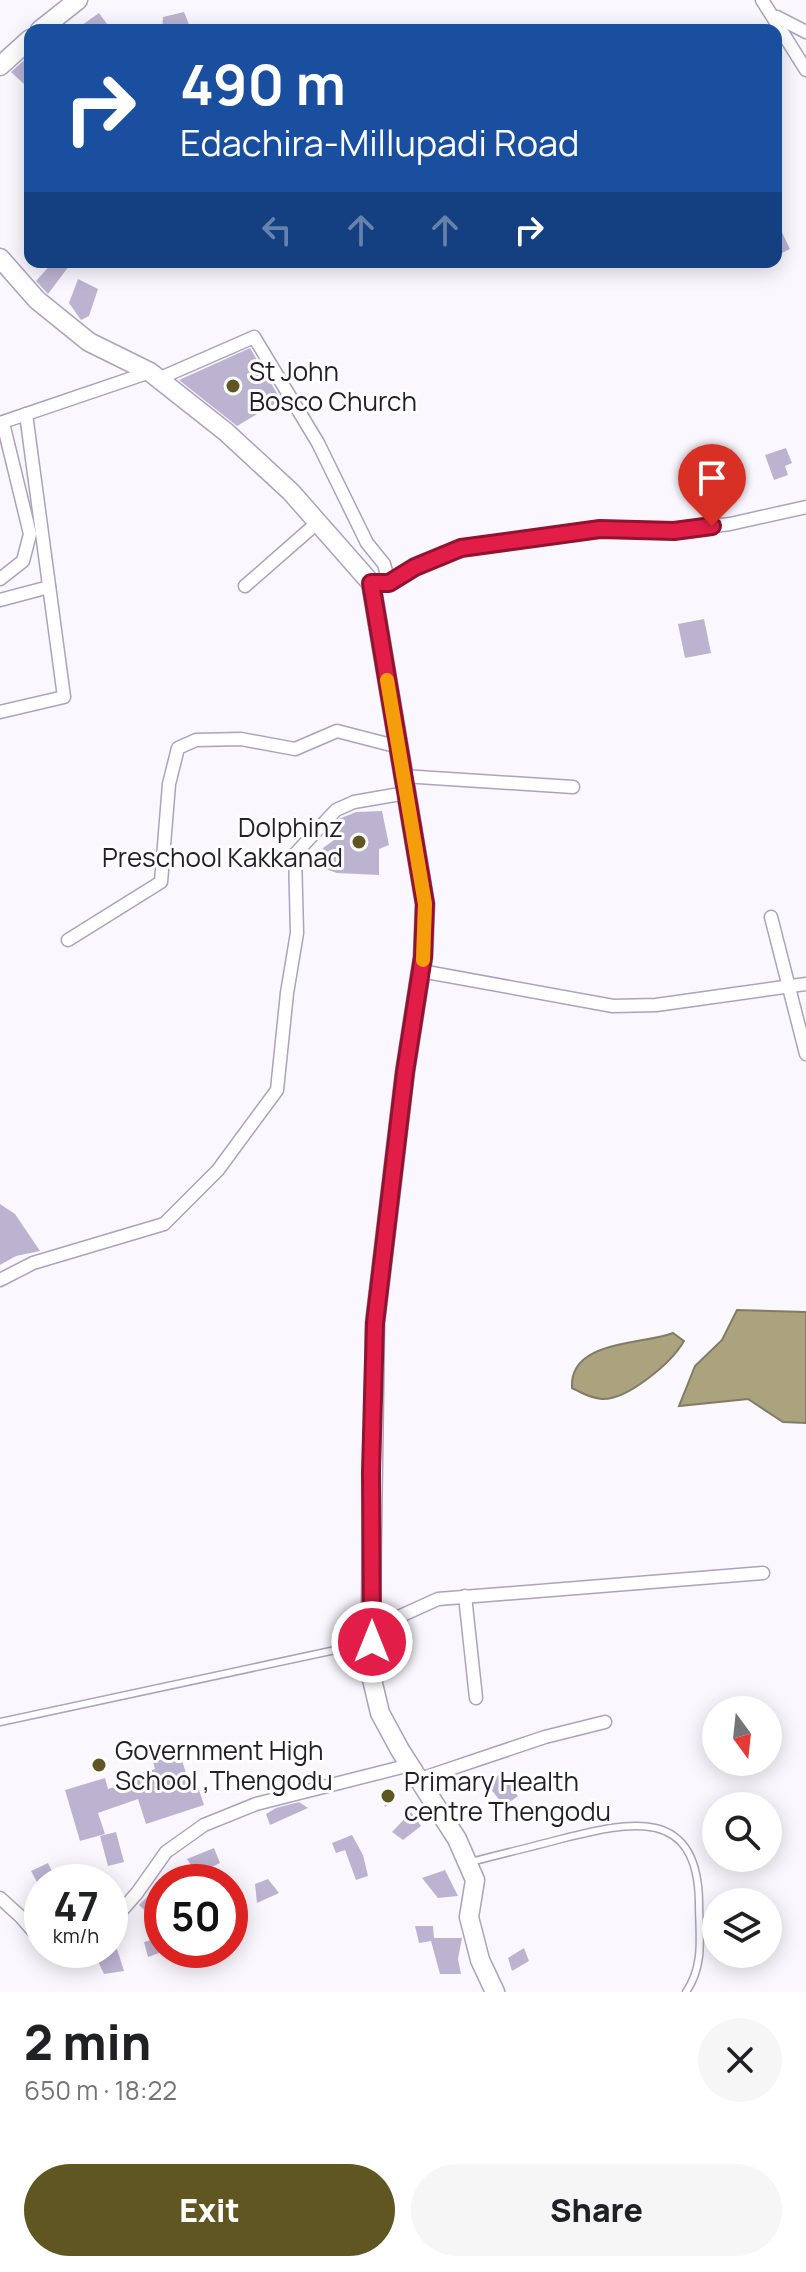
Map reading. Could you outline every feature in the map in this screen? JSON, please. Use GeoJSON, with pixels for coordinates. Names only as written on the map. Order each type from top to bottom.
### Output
{"type":"FeatureCollection","features":[{"type":"Feature","properties":{"kind":"main road"},"geometry":{"type":"LineString","coordinates":[[48,24],[78,0]]}},
{"type":"Feature","properties":{"kind":"main road"},"geometry":{"type":"LineString","coordinates":[[0,66],[24,44]]}},
{"type":"Feature","properties":{"kind":"main road"},"geometry":{"type":"LineString","coordinates":[[0,258],[37,300],[89,342],[154,375],[226,432],[291,492],[317,523],[380,583],[399,747],[425,904],[421,971],[405,1072],[375,1323],[370,1671],[380,1713],[457,1839],[475,1880],[469,1917],[480,1960],[495,1992]]}},
{"type":"Feature","properties":{"kind":"street"},"geometry":{"type":"LineString","coordinates":[[762,0],[779,24]]}},
{"type":"Feature","properties":{"kind":"street"},"geometry":{"type":"LineString","coordinates":[[774,16],[806,32]]}},
{"type":"Feature","properties":{"kind":"street"},"geometry":{"type":"LineString","coordinates":[[782,30],[806,70]]}},
{"type":"Feature","properties":{"kind":"street"},"geometry":{"type":"LineString","coordinates":[[0,579],[23,561],[30,534],[1,423],[154,375],[254,337],[318,443],[367,543],[384,564],[380,583]]}},
{"type":"Feature","properties":{"kind":"street"},"geometry":{"type":"LineString","coordinates":[[0,712],[64,697],[26,414]]}},
{"type":"Feature","properties":{"kind":"street"},"geometry":{"type":"LineString","coordinates":[[380,583],[461,548],[600,529],[695,529],[806,507]]}},
{"type":"Feature","properties":{"kind":"street"},"geometry":{"type":"LineString","coordinates":[[245,586],[317,523]]}},
{"type":"Feature","properties":{"kind":"street"},"geometry":{"type":"LineString","coordinates":[[0,600],[49,587]]}},
{"type":"Feature","properties":{"kind":"street"},"geometry":{"type":"LineString","coordinates":[[68,940],[161,882],[169,784],[178,748],[196,740],[241,739],[295,749],[337,731],[399,747]]}},
{"type":"Feature","properties":{"kind":"street"},"geometry":{"type":"LineString","coordinates":[[0,1280],[33,1263],[164,1224],[218,1170],[277,1090],[281,1038],[297,933],[295,854],[336,810],[405,784],[573,787]]}},
{"type":"Feature","properties":{"kind":"street"},"geometry":{"type":"LineString","coordinates":[[771,917],[806,1054]]}},
{"type":"Feature","properties":{"kind":"street"},"geometry":{"type":"LineString","coordinates":[[421,971],[613,1006],[656,1005],[806,984]]}},
{"type":"Feature","properties":{"kind":"street"},"geometry":{"type":"LineString","coordinates":[[372,1640],[396,1618],[438,1599],[763,1573]]}},
{"type":"Feature","properties":{"kind":"street"},"geometry":{"type":"LineString","coordinates":[[465,1596],[476,1698]]}},
{"type":"Feature","properties":{"kind":"street"},"geometry":{"type":"LineString","coordinates":[[128,1903],[166,1852],[204,1825],[256,1804],[415,1772],[605,1722]]}},
{"type":"Feature","properties":{"kind":"street"},"geometry":{"type":"LineString","coordinates":[[0,1898],[24,1920]]}},
{"type":"Feature","properties":{"kind":"lane"},"geometry":{"type":"LineString","coordinates":[[0,1722],[372,1640]]}},
{"type":"Feature","properties":{"kind":"lane"},"geometry":{"type":"LineString","coordinates":[[467,1863],[605,1828],[632,1824],[666,1830],[683,1843],[693,1864],[699,1892],[700,1966],[686,1992]]}},
{"type":"Feature","properties":{"kind":"shaded area"},"geometry":{"type":"Polygon","coordinates":[[[737,1310],[806,1312],[806,1423],[783,1422],[748,1399],[679,1406],[695,1366],[722,1340],[737,1310]]]}},
{"type":"Feature","properties":{"kind":"shaded area"},"geometry":{"type":"Polygon","coordinates":[[[673,1333],[684,1341],[678,1350],[636,1387],[602,1399],[572,1388],[574,1372],[582,1361],[594,1353],[673,1333]]]}},
{"type":"Feature","properties":{"kind":"building"},"geometry":{"type":"Polygon","coordinates":[[[184,12],[189,24],[162,24],[163,17],[184,12]]]}},
{"type":"Feature","properties":{"kind":"building"},"geometry":{"type":"Polygon","coordinates":[[[99,13],[107,24],[83,24],[99,13]]]}},
{"type":"Feature","properties":{"kind":"building"},"geometry":{"type":"Polygon","coordinates":[[[24,60],[24,84],[11,72],[24,60]]]}},
{"type":"Feature","properties":{"kind":"building"},"geometry":{"type":"Polygon","coordinates":[[[782,232],[790,249],[782,253],[782,232]]]}},
{"type":"Feature","properties":{"kind":"building"},"geometry":{"type":"Polygon","coordinates":[[[48,268],[68,268],[48,294],[36,281],[48,268]]]}},
{"type":"Feature","properties":{"kind":"building"},"geometry":{"type":"Polygon","coordinates":[[[78,279],[98,289],[89,316],[81,320],[69,303],[78,279]]]}},
{"type":"Feature","properties":{"kind":"building","name":"St John Bosco Church"},"geometry":{"type":"Polygon","coordinates":[[[250,348],[281,400],[237,426],[179,380],[250,348]]]}},
{"type":"Feature","properties":{"kind":"building"},"geometry":{"type":"Polygon","coordinates":[[[786,448],[792,463],[785,466],[788,475],[774,480],[765,455],[786,448]]]}},
{"type":"Feature","properties":{"kind":"building"},"geometry":{"type":"Polygon","coordinates":[[[704,619],[711,653],[685,658],[678,624],[704,619]]]}},
{"type":"Feature","properties":{"kind":"building","name":"Dolphinz Preschool Kakkanad"},"geometry":{"type":"Polygon","coordinates":[[[382,811],[389,845],[379,849],[379,875],[337,873],[322,868],[323,848],[334,840],[335,825],[341,818],[356,812],[382,811]]]}},
{"type":"Feature","properties":{"kind":"building"},"geometry":{"type":"Polygon","coordinates":[[[0,1204],[15,1214],[40,1251],[16,1256],[0,1265],[0,1204]]]}},
{"type":"Feature","properties":{"kind":"building"},"geometry":{"type":"Polygon","coordinates":[[[180,1754],[190,1786],[197,1784],[204,1805],[146,1824],[138,1799],[98,1813],[105,1834],[80,1841],[65,1790],[105,1778],[108,1789],[130,1782],[128,1777],[155,1769],[153,1762],[180,1754]]]}},
{"type":"Feature","properties":{"kind":"building"},"geometry":{"type":"Polygon","coordinates":[[[503,1774],[518,1796],[504,1806],[484,1780],[503,1774]]]}},
{"type":"Feature","properties":{"kind":"building","name":"Primary Health centre Thengodu"},"geometry":{"type":"Polygon","coordinates":[[[391,1787],[397,1800],[385,1807],[379,1792],[391,1787]]]}},
{"type":"Feature","properties":{"kind":"building"},"geometry":{"type":"Polygon","coordinates":[[[299,1802],[308,1808],[270,1825],[266,1814],[299,1802]]]}},
{"type":"Feature","properties":{"kind":"building"},"geometry":{"type":"Polygon","coordinates":[[[411,1812],[421,1826],[403,1840],[392,1832],[411,1812]]]}},
{"type":"Feature","properties":{"kind":"building","name":"Government High School ,Thengodu"},"geometry":{"type":"Polygon","coordinates":[[[116,1832],[124,1862],[107,1864],[100,1836],[116,1832]]]}},
{"type":"Feature","properties":{"kind":"building"},"geometry":{"type":"Polygon","coordinates":[[[352,1835],[363,1855],[368,1876],[356,1880],[345,1850],[336,1853],[332,1843],[352,1835]]]}},
{"type":"Feature","properties":{"kind":"building"},"geometry":{"type":"Polygon","coordinates":[[[214,1848],[220,1863],[190,1864],[187,1859],[214,1848]]]}},
{"type":"Feature","properties":{"kind":"building"},"geometry":{"type":"Polygon","coordinates":[[[445,1870],[458,1896],[438,1898],[422,1878],[445,1870]]]}},
{"type":"Feature","properties":{"kind":"building"},"geometry":{"type":"Polygon","coordinates":[[[268,1879],[279,1893],[257,1903],[255,1884],[268,1879]]]}},
{"type":"Feature","properties":{"kind":"building"},"geometry":{"type":"Polygon","coordinates":[[[415,1926],[433,1926],[434,1938],[462,1938],[458,1959],[461,1974],[440,1974],[431,1941],[419,1943],[415,1926]]]}},
{"type":"Feature","properties":{"kind":"building"},"geometry":{"type":"Polygon","coordinates":[[[524,1948],[529,1961],[512,1971],[508,1958],[524,1948]]]}},
{"type":"Feature","properties":{"kind":"building"},"geometry":{"type":"Polygon","coordinates":[[[101,1968],[123,1968],[124,1971],[104,1974],[101,1968]]]}},
{"type":"Feature","properties":{"kind":"slow traffic"},"geometry":{"type":"LineString","coordinates":[[387,680],[425,904],[423,960]]}},
{"type":"Feature","properties":{"kind":"place","name":"St John Bosco Church"},"geometry":{"type":"Point","coordinates":[233,386]}},
{"type":"Feature","properties":{"kind":"place","name":"Dolphinz Preschool Kakkanad"},"geometry":{"type":"Point","coordinates":[359,842]}},
{"type":"Feature","properties":{"kind":"place","name":"Government High School ,Thengodu"},"geometry":{"type":"Point","coordinates":[99,1765]}},
{"type":"Feature","properties":{"kind":"place","name":"Primary Health centre Thengodu"},"geometry":{"type":"Point","coordinates":[388,1796]}},
{"type":"Feature","properties":{"kind":"route"},"geometry":{"type":"LineString","coordinates":[[372,1642],[371,1472],[375,1323],[405,1072],[423,957],[425,904],[371,583],[389,583],[415,567],[461,548],[600,529],[674,531],[712,526]]}}]}
